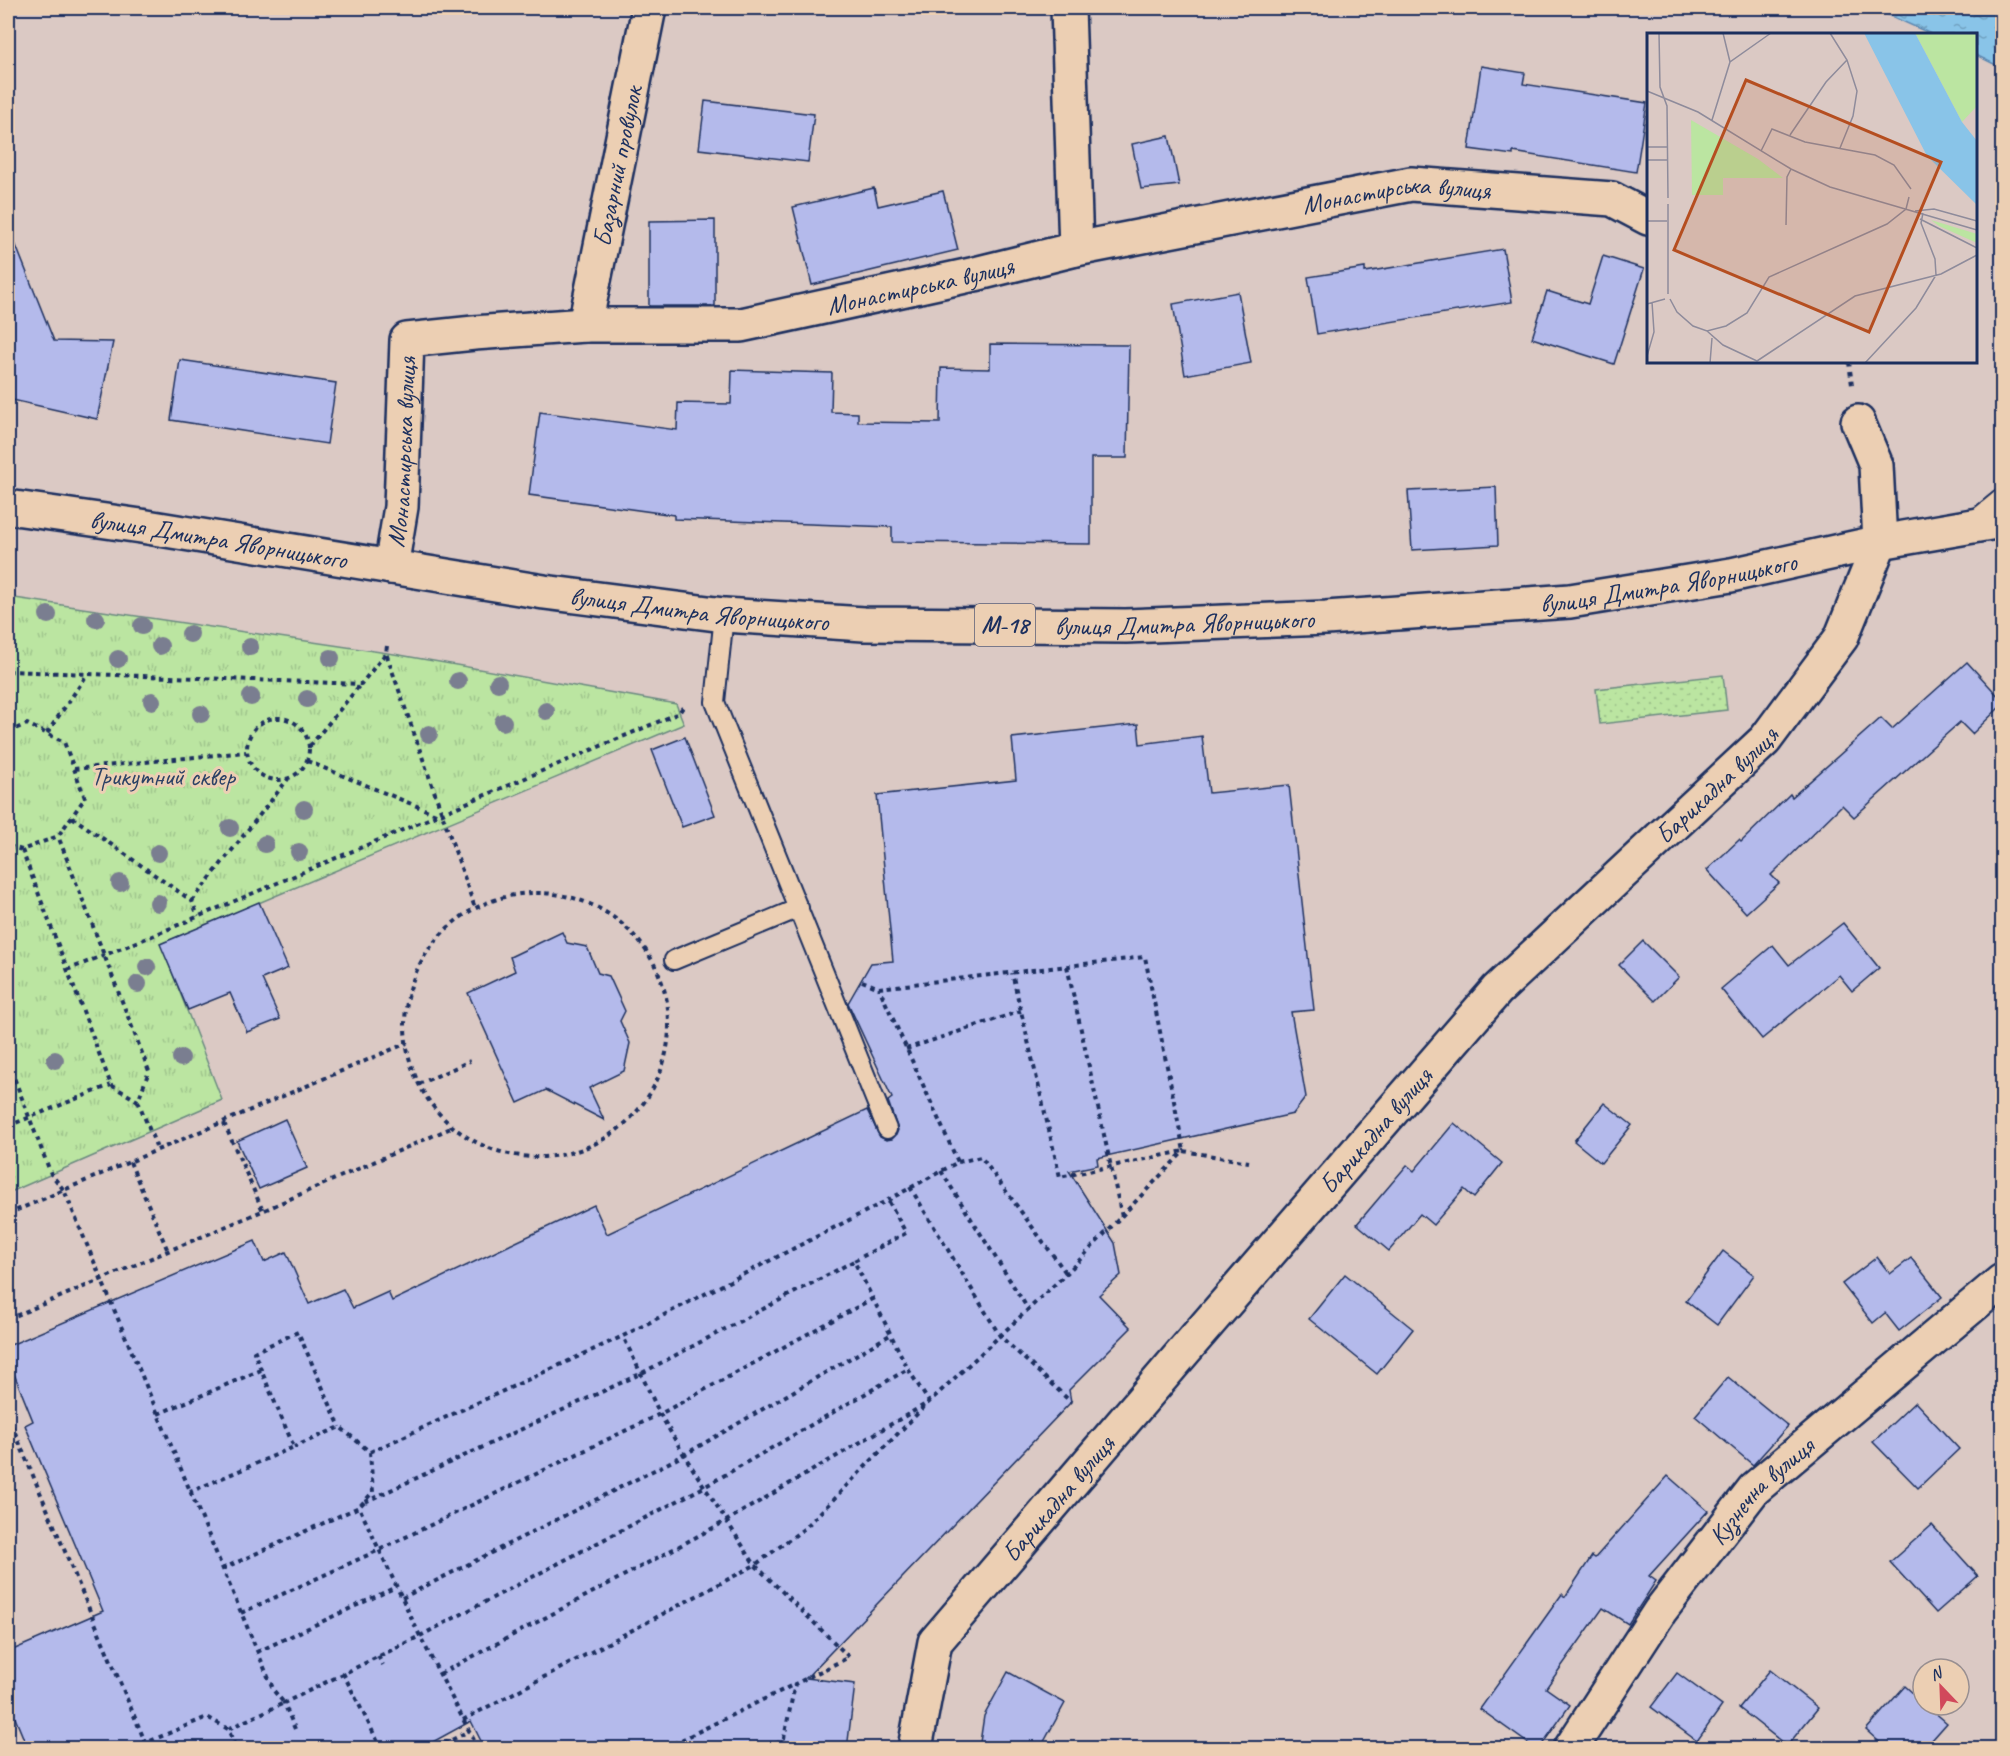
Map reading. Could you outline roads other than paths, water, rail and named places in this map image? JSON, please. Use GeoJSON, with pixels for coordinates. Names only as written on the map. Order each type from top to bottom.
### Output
{"type":"FeatureCollection","features":[{"type":"Feature","properties":{"kind":"main road","name":"Базарний провулок"},"geometry":{"type":"LineString","coordinates":[[585,325],[649,8]]}},
{"type":"Feature","properties":{"kind":"main road"},"geometry":{"type":"LineString","coordinates":[[1068,8],[1076,249]]}},
{"type":"Feature","properties":{"kind":"main road","name":"Монастирська вулиця"},"geometry":{"type":"LineString","coordinates":[[391,567],[401,507],[407,340],[585,325],[741,325],[975,274],[1076,249],[1411,184],[1612,199],[1647,217]]}},
{"type":"Feature","properties":{"kind":"main road"},"geometry":{"type":"LineString","coordinates":[[1858,422],[1876,465],[1880,542]]}},
{"type":"Feature","properties":{"kind":"main road","name":"вулиця Дмитра Яворницького"},"geometry":{"type":"LineString","coordinates":[[8,507],[141,526],[544,592],[724,615],[864,624],[1114,626],[1326,618],[1570,600],[1731,575],[1880,542],[2002,521]]}},
{"type":"Feature","properties":{"kind":"main road","name":"Барикадна вулиця"},"geometry":{"type":"LineString","coordinates":[[915,1749],[935,1642],[1177,1358],[1497,990],[1765,740],[1841,638],[1880,542]]}},
{"type":"Feature","properties":{"kind":"main road","name":"Кузнечна вулиця"},"geometry":{"type":"LineString","coordinates":[[1571,1749],[1660,1611],[1754,1489],[2002,1281]]}},
{"type":"Feature","properties":{"kind":"lane"},"geometry":{"type":"LineString","coordinates":[[1968,526],[2002,498]]}},
{"type":"Feature","properties":{"kind":"lane"},"geometry":{"type":"LineString","coordinates":[[724,615],[716,702],[887,1129]]}},
{"type":"Feature","properties":{"kind":"lane"},"geometry":{"type":"LineString","coordinates":[[674,960],[799,908]]}},
{"type":"Feature","properties":{"kind":"water"},"geometry":{"type":"Polygon","coordinates":[[[1873,8],[2002,8],[2002,68],[1977,56],[1977,33],[1929,33],[1873,8]]]}},
{"type":"Feature","properties":{"kind":"park label","name":"Трикутний сквер"},"geometry":{"type":"Point","coordinates":[163,776]}}]}
